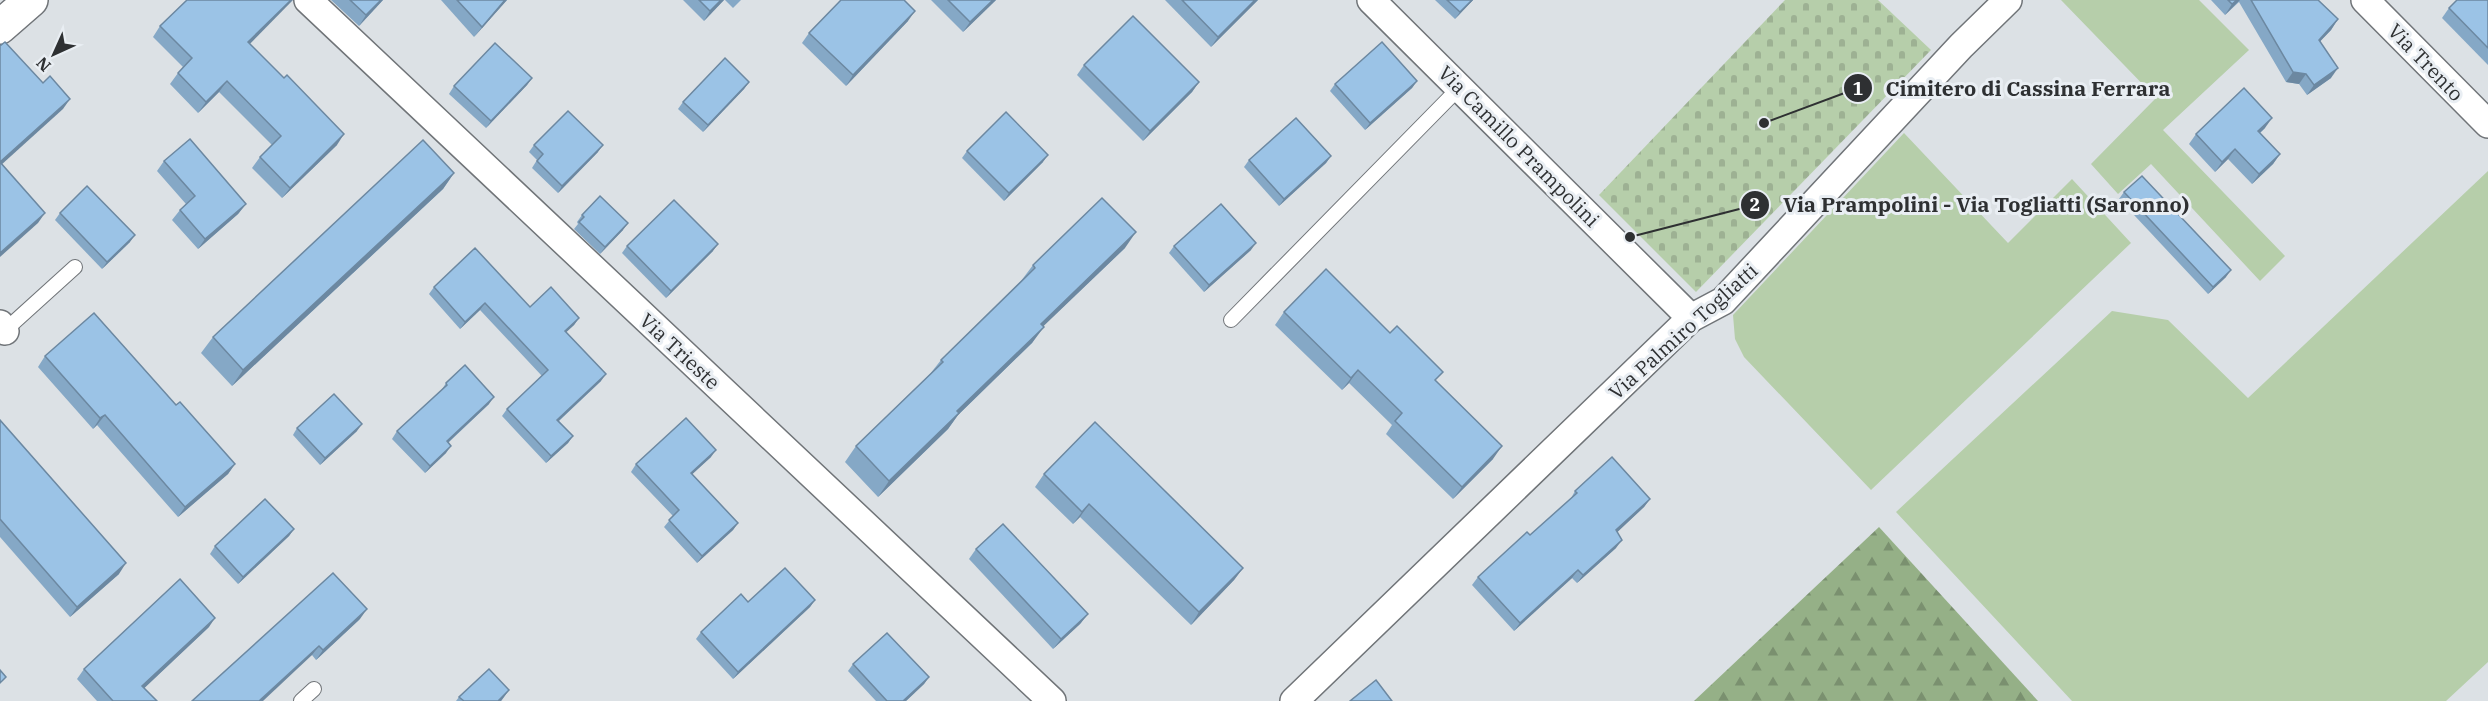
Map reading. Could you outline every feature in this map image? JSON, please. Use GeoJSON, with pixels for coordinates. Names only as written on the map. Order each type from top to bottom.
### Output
{"type":"FeatureCollection","features":[{"type":"Feature","properties":{"kind":"street"},"geometry":{"type":"LineString","coordinates":[[0,27],[31,0]]}},
{"type":"Feature","properties":{"kind":"street","name":"Via Trieste"},"geometry":{"type":"LineString","coordinates":[[308,0],[1052,701]]}},
{"type":"Feature","properties":{"kind":"street","name":"Via Camillo Prampolini"},"geometry":{"type":"LineString","coordinates":[[1371,0],[1691,318]]}},
{"type":"Feature","properties":{"kind":"street","name":"Via Palmiro Togliatti"},"geometry":{"type":"LineString","coordinates":[[1294,701],[1691,318],[1723,301],[1961,46],[2008,0]]}},
{"type":"Feature","properties":{"kind":"street","name":"Via Trento"},"geometry":{"type":"LineString","coordinates":[[2365,0],[2488,124]]}},
{"type":"Feature","properties":{"kind":"lane"},"geometry":{"type":"LineString","coordinates":[[1231,320],[1460,87]]}},
{"type":"Feature","properties":{"kind":"lane"},"geometry":{"type":"LineString","coordinates":[[2,330],[75,267]]}},
{"type":"Feature","properties":{"kind":"lane"},"geometry":{"type":"LineString","coordinates":[[301,701],[314,689]]}},
{"type":"Feature","properties":{"kind":"green space"},"geometry":{"type":"Polygon","coordinates":[[[1785,0],[1878,0],[1931,50],[1696,292],[1599,195],[1785,0]]]}},
{"type":"Feature","properties":{"kind":"green space"},"geometry":{"type":"Polygon","coordinates":[[[2061,0],[2199,0],[2249,50],[2163,130],[2285,256],[2260,281],[2151,164],[2118,194],[2091,164],[2156,98],[2061,0]]]}},
{"type":"Feature","properties":{"kind":"green space"},"geometry":{"type":"Polygon","coordinates":[[[1904,133],[2008,243],[2072,179],[2131,243],[1871,490],[1744,357],[1735,339],[1733,315],[1904,133]]]}},
{"type":"Feature","properties":{"kind":"green space"},"geometry":{"type":"Polygon","coordinates":[[[2488,171],[2488,662],[2446,701],[2072,701],[1896,512],[2112,311],[2168,320],[2248,398],[2488,171]]]}},
{"type":"Feature","properties":{"kind":"green space"},"geometry":{"type":"Polygon","coordinates":[[[1879,527],[2038,701],[1694,701],[1879,527]]]}},
{"type":"Feature","properties":{"kind":"building"},"geometry":{"type":"Polygon","coordinates":[[[187,0],[291,0],[248,42],[284,78],[287,75],[344,134],[290,188],[260,157],[281,136],[227,81],[206,102],[178,73],[192,58],[160,26],[187,0]]]}},
{"type":"Feature","properties":{"kind":"building"},"geometry":{"type":"Polygon","coordinates":[[[350,0],[381,0],[366,15],[350,0]]]}},
{"type":"Feature","properties":{"kind":"building"},"geometry":{"type":"Polygon","coordinates":[[[457,0],[505,0],[482,27],[457,0]]]}},
{"type":"Feature","properties":{"kind":"building"},"geometry":{"type":"Polygon","coordinates":[[[699,0],[721,0],[710,11],[699,0]]]}},
{"type":"Feature","properties":{"kind":"building"},"geometry":{"type":"Polygon","coordinates":[[[841,0],[904,0],[915,11],[853,75],[809,33],[841,0]]]}},
{"type":"Feature","properties":{"kind":"building"},"geometry":{"type":"Polygon","coordinates":[[[948,0],[993,0],[970,22],[948,0]]]}},
{"type":"Feature","properties":{"kind":"building"},"geometry":{"type":"Polygon","coordinates":[[[1182,0],[1255,0],[1218,37],[1182,0]]]}},
{"type":"Feature","properties":{"kind":"building"},"geometry":{"type":"Polygon","coordinates":[[[1447,0],[1472,0],[1460,12],[1447,0]]]}},
{"type":"Feature","properties":{"kind":"building"},"geometry":{"type":"Polygon","coordinates":[[[2251,0],[2318,0],[2338,19],[2319,40],[2338,68],[2314,85],[2306,74],[2293,72],[2251,0]]]}},
{"type":"Feature","properties":{"kind":"building"},"geometry":{"type":"Polygon","coordinates":[[[2457,0],[2488,0],[2488,48],[2449,8],[2457,0]]]}},
{"type":"Feature","properties":{"kind":"building"},"geometry":{"type":"Polygon","coordinates":[[[1133,16],[1199,82],[1150,131],[1084,65],[1133,16]]]}},
{"type":"Feature","properties":{"kind":"building"},"geometry":{"type":"Polygon","coordinates":[[[5,42],[43,83],[50,76],[70,99],[0,162],[0,46],[5,42]]]}},
{"type":"Feature","properties":{"kind":"building"},"geometry":{"type":"Polygon","coordinates":[[[1382,42],[1417,81],[1370,123],[1335,84],[1382,42]]]}},
{"type":"Feature","properties":{"kind":"building"},"geometry":{"type":"Polygon","coordinates":[[[495,43],[532,78],[491,121],[454,86],[495,43]]]}},
{"type":"Feature","properties":{"kind":"building"},"geometry":{"type":"Polygon","coordinates":[[[725,58],[749,82],[708,125],[683,102],[725,58]]]}},
{"type":"Feature","properties":{"kind":"building"},"geometry":{"type":"Polygon","coordinates":[[[2244,88],[2272,118],[2258,131],[2280,154],[2259,174],[2235,149],[2222,162],[2196,134],[2244,88]]]}},
{"type":"Feature","properties":{"kind":"building"},"geometry":{"type":"Polygon","coordinates":[[[568,111],[603,145],[562,186],[537,161],[543,154],[534,145],[568,111]]]}},
{"type":"Feature","properties":{"kind":"building"},"geometry":{"type":"Polygon","coordinates":[[[1006,112],[1048,155],[1009,193],[967,151],[1006,112]]]}},
{"type":"Feature","properties":{"kind":"building"},"geometry":{"type":"Polygon","coordinates":[[[1296,118],[1331,156],[1284,199],[1249,160],[1296,118]]]}},
{"type":"Feature","properties":{"kind":"building"},"geometry":{"type":"Polygon","coordinates":[[[190,139],[246,204],[205,239],[180,210],[195,196],[164,161],[190,139]]]}},
{"type":"Feature","properties":{"kind":"building"},"geometry":{"type":"Polygon","coordinates":[[[423,140],[454,173],[243,370],[213,337],[423,140]]]}},
{"type":"Feature","properties":{"kind":"building"},"geometry":{"type":"Polygon","coordinates":[[[0,162],[45,213],[0,253],[0,162]]]}},
{"type":"Feature","properties":{"kind":"building"},"geometry":{"type":"Polygon","coordinates":[[[2142,176],[2231,270],[2213,287],[2124,192],[2142,176]]]}},
{"type":"Feature","properties":{"kind":"building"},"geometry":{"type":"Polygon","coordinates":[[[87,186],[135,235],[107,262],[60,213],[87,186]]]}},
{"type":"Feature","properties":{"kind":"building"},"geometry":{"type":"Polygon","coordinates":[[[600,196],[628,223],[605,247],[579,222],[584,217],[582,215],[600,196]]]}},
{"type":"Feature","properties":{"kind":"building"},"geometry":{"type":"Polygon","coordinates":[[[1102,198],[1136,232],[1041,324],[1044,327],[889,481],[856,446],[943,362],[941,360],[1035,268],[1033,265],[1102,198]]]}},
{"type":"Feature","properties":{"kind":"building"},"geometry":{"type":"Polygon","coordinates":[[[674,200],[718,244],[671,291],[627,246],[674,200]]]}},
{"type":"Feature","properties":{"kind":"building"},"geometry":{"type":"Polygon","coordinates":[[[1221,204],[1256,243],[1209,285],[1174,246],[1221,204]]]}},
{"type":"Feature","properties":{"kind":"building"},"geometry":{"type":"Polygon","coordinates":[[[475,248],[530,307],[551,287],[579,318],[565,331],[606,374],[557,420],[573,436],[551,456],[507,409],[548,370],[485,303],[465,322],[434,287],[475,248]]]}},
{"type":"Feature","properties":{"kind":"building"},"geometry":{"type":"Polygon","coordinates":[[[1326,269],[1390,333],[1397,326],[1443,372],[1435,380],[1502,446],[1462,487],[1395,421],[1402,413],[1358,370],[1351,378],[1284,312],[1326,269]]]}},
{"type":"Feature","properties":{"kind":"building"},"geometry":{"type":"Polygon","coordinates":[[[94,313],[176,405],[180,402],[235,464],[185,507],[105,415],[100,418],[45,356],[94,313]]]}},
{"type":"Feature","properties":{"kind":"building"},"geometry":{"type":"Polygon","coordinates":[[[465,365],[494,397],[447,441],[451,446],[430,466],[397,431],[447,385],[446,383],[465,365]]]}},
{"type":"Feature","properties":{"kind":"building"},"geometry":{"type":"Polygon","coordinates":[[[334,394],[362,424],[325,458],[297,428],[334,394]]]}},
{"type":"Feature","properties":{"kind":"building"},"geometry":{"type":"Polygon","coordinates":[[[686,418],[716,450],[691,473],[738,523],[702,556],[669,520],[679,510],[636,464],[686,418]]]}},
{"type":"Feature","properties":{"kind":"building"},"geometry":{"type":"Polygon","coordinates":[[[0,420],[126,563],[77,607],[0,519],[0,420]]]}},
{"type":"Feature","properties":{"kind":"building"},"geometry":{"type":"Polygon","coordinates":[[[1095,422],[1243,568],[1199,612],[1089,504],[1082,512],[1044,474],[1095,422]]]}},
{"type":"Feature","properties":{"kind":"building"},"geometry":{"type":"Polygon","coordinates":[[[1612,457],[1650,499],[1616,530],[1622,540],[1583,575],[1578,570],[1520,623],[1478,577],[1527,532],[1530,535],[1577,493],[1575,491],[1612,457]]]}},
{"type":"Feature","properties":{"kind":"building"},"geometry":{"type":"Polygon","coordinates":[[[265,499],[294,529],[243,577],[215,546],[265,499]]]}},
{"type":"Feature","properties":{"kind":"building"},"geometry":{"type":"Polygon","coordinates":[[[1003,524],[1088,614],[1061,639],[976,549],[1003,524]]]}},
{"type":"Feature","properties":{"kind":"building"},"geometry":{"type":"Polygon","coordinates":[[[785,568],[815,600],[738,672],[701,632],[741,594],[748,602],[785,568]]]}},
{"type":"Feature","properties":{"kind":"building"},"geometry":{"type":"Polygon","coordinates":[[[333,573],[367,609],[323,650],[319,646],[259,701],[192,701],[333,573]]]}},
{"type":"Feature","properties":{"kind":"building"},"geometry":{"type":"Polygon","coordinates":[[[180,579],[215,618],[142,686],[157,701],[113,701],[84,669],[180,579]]]}},
{"type":"Feature","properties":{"kind":"building"},"geometry":{"type":"Polygon","coordinates":[[[887,633],[929,677],[903,701],[887,701],[853,664],[887,633]]]}},
{"type":"Feature","properties":{"kind":"building"},"geometry":{"type":"Polygon","coordinates":[[[489,669],[509,690],[498,701],[464,701],[459,697],[489,669]]]}},
{"type":"Feature","properties":{"kind":"building"},"geometry":{"type":"Polygon","coordinates":[[[0,670],[6,677],[0,683],[0,670]]]}},
{"type":"Feature","properties":{"kind":"building"},"geometry":{"type":"Polygon","coordinates":[[[1376,680],[1392,701],[1350,701],[1376,680]]]}},
{"type":"Feature","properties":{"kind":"place","name":"Cimitero di Cassina Ferrara"},"geometry":{"type":"Point","coordinates":[1764,123]}},
{"type":"Feature","properties":{"kind":"place","name":"Via Prampolini - Via Togliatti (Saronno)"},"geometry":{"type":"Point","coordinates":[1630,237]}}]}
